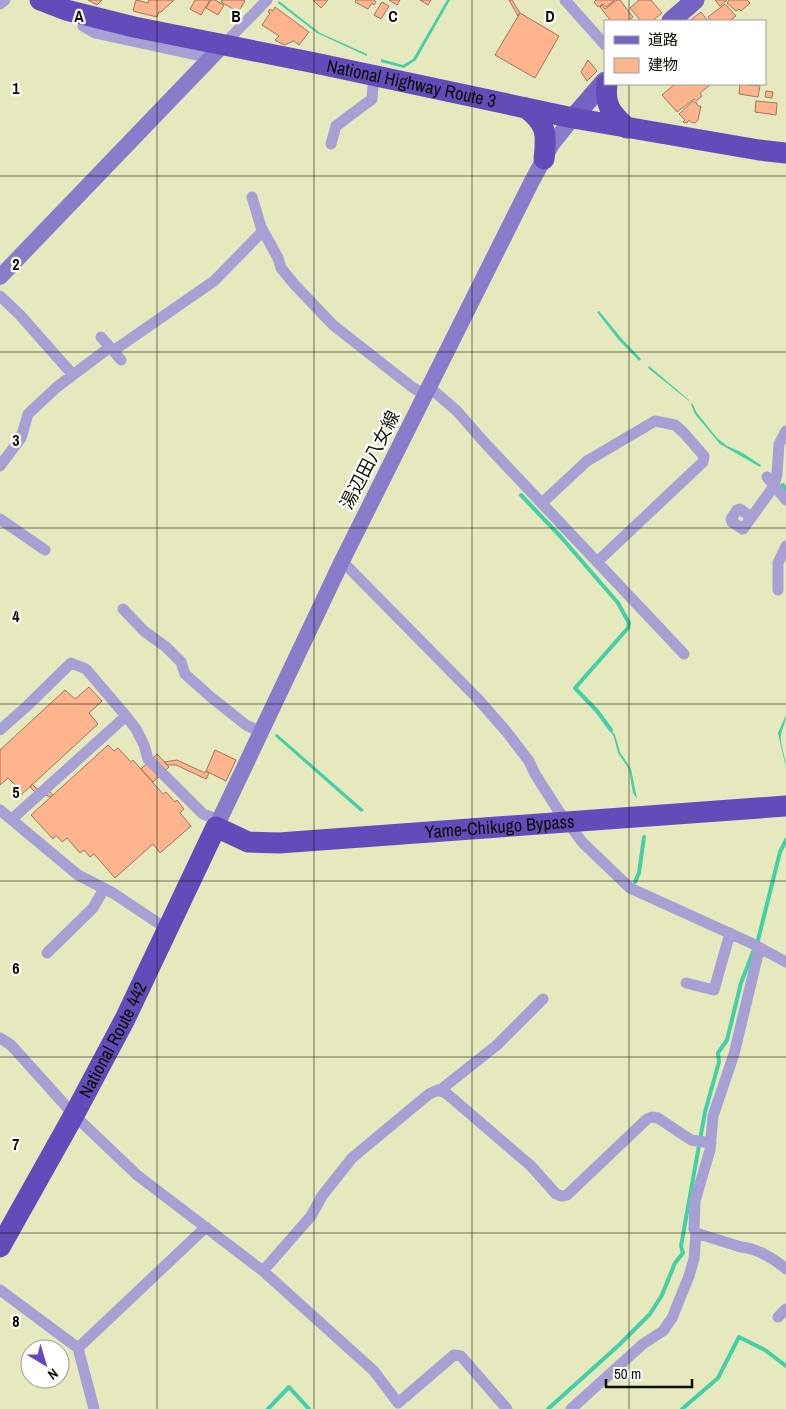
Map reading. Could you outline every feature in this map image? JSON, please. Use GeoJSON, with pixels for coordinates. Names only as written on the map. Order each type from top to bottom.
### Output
{"type":"FeatureCollection","features":[{"type":"Feature","properties":{"kind":"highway","name":"National Highway Route 3"},"geometry":{"type":"LineString","coordinates":[[40,0],[66,10],[217,51],[374,75],[573,118],[786,153]]}},
{"type":"Feature","properties":{"kind":"highway"},"geometry":{"type":"LineString","coordinates":[[606,85],[608,106],[627,128]]}},
{"type":"Feature","properties":{"kind":"highway"},"geometry":{"type":"LineString","coordinates":[[526,108],[536,115],[545,130],[544,159]]}},
{"type":"Feature","properties":{"kind":"highway","name":"Yame-Chikugo Bypass"},"geometry":{"type":"LineString","coordinates":[[218,824],[248,842],[279,843],[786,806]]}},
{"type":"Feature","properties":{"kind":"highway","name":"National Route 442"},"geometry":{"type":"LineString","coordinates":[[0,1247],[125,1019],[218,824]]}},
{"type":"Feature","properties":{"kind":"main road"},"geometry":{"type":"LineString","coordinates":[[672,20],[695,0]]}},
{"type":"Feature","properties":{"kind":"main road"},"geometry":{"type":"LineString","coordinates":[[0,277],[217,51]]}},
{"type":"Feature","properties":{"kind":"main road"},"geometry":{"type":"LineString","coordinates":[[573,118],[604,84]]}},
{"type":"Feature","properties":{"kind":"main road","name":"湯辺田八女線"},"geometry":{"type":"LineString","coordinates":[[218,824],[342,561],[427,391],[552,144],[573,118]]}},
{"type":"Feature","properties":{"kind":"street"},"geometry":{"type":"LineString","coordinates":[[0,4],[4,0]]}},
{"type":"Feature","properties":{"kind":"street"},"geometry":{"type":"LineString","coordinates":[[83,26],[95,33],[217,51],[267,0]]}},
{"type":"Feature","properties":{"kind":"street"},"geometry":{"type":"LineString","coordinates":[[565,0],[604,44]]}},
{"type":"Feature","properties":{"kind":"street"},"geometry":{"type":"LineString","coordinates":[[331,144],[336,126],[372,100],[374,75]]}},
{"type":"Feature","properties":{"kind":"street"},"geometry":{"type":"LineString","coordinates":[[252,197],[263,231],[278,258],[281,268],[333,325],[412,387],[427,391],[457,411],[684,654]]}},
{"type":"Feature","properties":{"kind":"street"},"geometry":{"type":"LineString","coordinates":[[0,466],[21,438],[28,414],[73,375],[115,353],[214,281],[263,231]]}},
{"type":"Feature","properties":{"kind":"street"},"geometry":{"type":"LineString","coordinates":[[0,296],[20,315],[73,375]]}},
{"type":"Feature","properties":{"kind":"street"},"geometry":{"type":"LineString","coordinates":[[101,337],[115,353]]}},
{"type":"Feature","properties":{"kind":"street"},"geometry":{"type":"LineString","coordinates":[[542,503],[587,461],[655,421],[675,425],[683,432],[704,456],[703,462],[597,562]]}},
{"type":"Feature","properties":{"kind":"street"},"geometry":{"type":"LineString","coordinates":[[752,517],[777,474],[779,444],[786,431]]}},
{"type":"Feature","properties":{"kind":"street"},"geometry":{"type":"LineString","coordinates":[[771,482],[786,500]]}},
{"type":"Feature","properties":{"kind":"street"},"geometry":{"type":"LineString","coordinates":[[0,519],[44,550]]}},
{"type":"Feature","properties":{"kind":"street"},"geometry":{"type":"LineString","coordinates":[[778,590],[778,563],[785,551]]}},
{"type":"Feature","properties":{"kind":"street"},"geometry":{"type":"LineString","coordinates":[[342,561],[477,698],[529,761],[535,774],[583,844],[630,888],[730,933],[786,962]]}},
{"type":"Feature","properties":{"kind":"street"},"geometry":{"type":"LineString","coordinates":[[123,609],[144,630],[166,647],[181,662],[186,674],[212,698],[246,725],[261,732]]}},
{"type":"Feature","properties":{"kind":"street"},"geometry":{"type":"LineString","coordinates":[[0,730],[71,663],[86,669],[136,730],[144,745],[148,759],[203,814],[218,824]]}},
{"type":"Feature","properties":{"kind":"street"},"geometry":{"type":"LineString","coordinates":[[12,819],[126,716]]}},
{"type":"Feature","properties":{"kind":"street"},"geometry":{"type":"LineString","coordinates":[[0,810],[78,875],[113,893],[167,930]]}},
{"type":"Feature","properties":{"kind":"street"},"geometry":{"type":"LineString","coordinates":[[47,953],[93,908],[104,889]]}},
{"type":"Feature","properties":{"kind":"street"},"geometry":{"type":"LineString","coordinates":[[686,983],[714,990],[730,933]]}},
{"type":"Feature","properties":{"kind":"street"},"geometry":{"type":"LineString","coordinates":[[571,1409],[644,1344],[663,1330],[672,1318],[689,1276],[694,1259],[696,1233],[694,1229],[695,1201],[707,1162],[711,1143],[713,1116],[734,1054],[758,954],[758,947]]}},
{"type":"Feature","properties":{"kind":"street"},"geometry":{"type":"LineString","coordinates":[[263,1271],[311,1216],[322,1196],[352,1158],[428,1094],[439,1091],[496,1045],[543,999]]}},
{"type":"Feature","properties":{"kind":"street"},"geometry":{"type":"LineString","coordinates":[[0,1038],[11,1045],[74,1115],[137,1175],[263,1271],[374,1372],[398,1403],[454,1355],[461,1356],[506,1409]]}},
{"type":"Feature","properties":{"kind":"street"},"geometry":{"type":"LineString","coordinates":[[439,1091],[446,1093],[531,1166],[556,1194],[561,1196],[567,1195],[647,1119],[652,1117],[658,1118],[690,1140],[711,1143]]}},
{"type":"Feature","properties":{"kind":"street"},"geometry":{"type":"LineString","coordinates":[[78,1348],[206,1227]]}},
{"type":"Feature","properties":{"kind":"street"},"geometry":{"type":"LineString","coordinates":[[696,1233],[741,1247],[748,1247],[786,1269]]}},
{"type":"Feature","properties":{"kind":"street"},"geometry":{"type":"LineString","coordinates":[[0,1290],[78,1348],[94,1409]]}},
{"type":"Feature","properties":{"kind":"shaded area"},"geometry":{"type":"Polygon","coordinates":[[[447,0],[450,0],[416,60],[404,68],[381,62],[381,59],[403,65],[413,59],[447,0]]]}},
{"type":"Feature","properties":{"kind":"shaded area"},"geometry":{"type":"Polygon","coordinates":[[[279,1],[320,33],[367,54],[367,56],[317,33],[278,3],[279,1]]]}},
{"type":"Feature","properties":{"kind":"shaded area"},"geometry":{"type":"Polygon","coordinates":[[[599,311],[641,359],[639,361],[618,339],[597,312],[599,311]]]}},
{"type":"Feature","properties":{"kind":"shaded area"},"geometry":{"type":"Polygon","coordinates":[[[649,366],[689,400],[689,401],[648,368],[649,366]]]}},
{"type":"Feature","properties":{"kind":"shaded area"},"geometry":{"type":"Polygon","coordinates":[[[692,403],[697,413],[717,438],[727,446],[741,452],[761,465],[760,467],[720,444],[695,414],[692,403]]]}},
{"type":"Feature","properties":{"kind":"shaded area"},"geometry":{"type":"Polygon","coordinates":[[[786,715],[781,739],[786,768],[778,733],[786,715]]]}},
{"type":"Feature","properties":{"kind":"shaded area"},"geometry":{"type":"Polygon","coordinates":[[[610,728],[615,735],[620,752],[631,769],[637,799],[633,793],[629,769],[618,753],[610,728]]]}},
{"type":"Feature","properties":{"kind":"shaded area"},"geometry":{"type":"Polygon","coordinates":[[[277,734],[364,810],[361,812],[276,737],[275,735],[277,734]]]}},
{"type":"Feature","properties":{"kind":"building"},"geometry":{"type":"Polygon","coordinates":[[[88,0],[102,0],[97,5],[88,0]]]}},
{"type":"Feature","properties":{"kind":"building"},"geometry":{"type":"Polygon","coordinates":[[[136,0],[148,3],[149,0],[174,0],[159,12],[157,17],[133,11],[136,0]]]}},
{"type":"Feature","properties":{"kind":"building"},"geometry":{"type":"Polygon","coordinates":[[[195,0],[210,0],[201,15],[190,9],[195,0]]]}},
{"type":"Feature","properties":{"kind":"building"},"geometry":{"type":"Polygon","coordinates":[[[211,0],[224,5],[218,15],[206,8],[211,0]]]}},
{"type":"Feature","properties":{"kind":"building"},"geometry":{"type":"Polygon","coordinates":[[[222,0],[245,1],[238,12],[221,2],[222,0]]]}},
{"type":"Feature","properties":{"kind":"building"},"geometry":{"type":"Polygon","coordinates":[[[313,0],[328,0],[321,8],[313,0]]]}},
{"type":"Feature","properties":{"kind":"building"},"geometry":{"type":"Polygon","coordinates":[[[356,0],[374,0],[376,2],[374,5],[372,3],[368,9],[355,2],[356,0]]]}},
{"type":"Feature","properties":{"kind":"building"},"geometry":{"type":"Polygon","coordinates":[[[389,0],[400,0],[397,5],[389,0]]]}},
{"type":"Feature","properties":{"kind":"building"},"geometry":{"type":"Polygon","coordinates":[[[420,0],[431,0],[428,5],[420,0]]]}},
{"type":"Feature","properties":{"kind":"building"},"geometry":{"type":"Polygon","coordinates":[[[509,0],[512,0],[520,13],[518,16],[509,0]]]}},
{"type":"Feature","properties":{"kind":"building"},"geometry":{"type":"Polygon","coordinates":[[[596,0],[615,0],[606,7],[603,4],[598,7],[594,2],[596,0]]]}},
{"type":"Feature","properties":{"kind":"building"},"geometry":{"type":"Polygon","coordinates":[[[617,0],[620,0],[633,17],[629,20],[610,20],[600,7],[602,5],[605,9],[617,0]]]}},
{"type":"Feature","properties":{"kind":"building"},"geometry":{"type":"Polygon","coordinates":[[[639,0],[651,0],[662,13],[653,20],[640,20],[630,8],[639,0]]]}},
{"type":"Feature","properties":{"kind":"building"},"geometry":{"type":"Polygon","coordinates":[[[715,0],[727,0],[720,6],[715,0]]]}},
{"type":"Feature","properties":{"kind":"building"},"geometry":{"type":"Polygon","coordinates":[[[729,0],[747,0],[750,3],[741,11],[739,9],[736,11],[727,3],[729,0]]]}},
{"type":"Feature","properties":{"kind":"building"},"geometry":{"type":"Polygon","coordinates":[[[382,2],[389,6],[381,19],[374,15],[382,2]]]}},
{"type":"Feature","properties":{"kind":"building"},"geometry":{"type":"Polygon","coordinates":[[[725,4],[736,16],[730,20],[710,20],[708,17],[725,4]]]}},
{"type":"Feature","properties":{"kind":"building"},"geometry":{"type":"Polygon","coordinates":[[[275,7],[309,32],[299,45],[294,41],[284,45],[275,40],[279,36],[262,25],[270,13],[268,12],[270,9],[273,11],[275,7]]]}},
{"type":"Feature","properties":{"kind":"building"},"geometry":{"type":"Polygon","coordinates":[[[701,12],[707,20],[690,20],[701,12]]]}},
{"type":"Feature","properties":{"kind":"building"},"geometry":{"type":"Polygon","coordinates":[[[520,13],[559,36],[535,78],[495,55],[520,13]]]}},
{"type":"Feature","properties":{"kind":"building"},"geometry":{"type":"Polygon","coordinates":[[[588,60],[597,71],[587,81],[581,72],[588,60]]]}},
{"type":"Feature","properties":{"kind":"building"},"geometry":{"type":"Polygon","coordinates":[[[674,85],[710,85],[700,93],[702,96],[696,101],[694,99],[677,112],[662,95],[674,85]]]}},
{"type":"Feature","properties":{"kind":"building"},"geometry":{"type":"Polygon","coordinates":[[[740,85],[760,86],[758,97],[739,94],[740,85]]]}},
{"type":"Feature","properties":{"kind":"building"},"geometry":{"type":"Polygon","coordinates":[[[766,91],[773,92],[772,98],[765,97],[766,91]]]}},
{"type":"Feature","properties":{"kind":"building"},"geometry":{"type":"Polygon","coordinates":[[[693,101],[698,106],[701,106],[698,120],[695,123],[689,120],[687,123],[683,122],[685,120],[679,114],[693,101]]]}},
{"type":"Feature","properties":{"kind":"building"},"geometry":{"type":"Polygon","coordinates":[[[756,101],[777,103],[776,115],[755,112],[756,101]]]}},
{"type":"Feature","properties":{"kind":"building"},"geometry":{"type":"Polygon","coordinates":[[[89,687],[102,701],[89,713],[98,724],[21,795],[8,778],[0,785],[0,750],[65,690],[75,699],[89,687]]]}},
{"type":"Feature","properties":{"kind":"building"},"geometry":{"type":"Polygon","coordinates":[[[108,745],[114,751],[118,748],[131,762],[133,760],[163,794],[166,792],[175,802],[177,800],[184,809],[180,813],[191,826],[160,853],[153,844],[115,878],[94,854],[90,857],[84,850],[80,853],[67,838],[62,842],[56,835],[53,839],[31,815],[108,745]]]}},
{"type":"Feature","properties":{"kind":"building"},"geometry":{"type":"Polygon","coordinates":[[[215,750],[236,760],[226,781],[206,771],[215,750]]]}},
{"type":"Feature","properties":{"kind":"building"},"geometry":{"type":"Polygon","coordinates":[[[157,754],[169,767],[153,782],[141,769],[157,754]]]}},
{"type":"Feature","properties":{"kind":"building"},"geometry":{"type":"Polygon","coordinates":[[[177,760],[205,773],[206,771],[209,773],[206,779],[176,765],[167,765],[164,762],[177,760]]]}},
{"type":"Feature","properties":{"kind":"building"},"geometry":{"type":"Polygon","coordinates":[[[32,784],[36,788],[50,792],[53,795],[51,797],[34,791],[30,787],[32,784]]]}},
{"type":"Feature","properties":{"kind":"waterway"},"geometry":{"type":"LineString","coordinates":[[783,485],[786,490]]}},
{"type":"Feature","properties":{"kind":"waterway"},"geometry":{"type":"LineString","coordinates":[[521,495],[561,537],[618,603],[629,623],[628,628],[575,688],[597,711],[611,730]]}},
{"type":"Feature","properties":{"kind":"waterway"},"geometry":{"type":"LineString","coordinates":[[635,882],[639,873],[644,837]]}},
{"type":"Feature","properties":{"kind":"waterway"},"geometry":{"type":"LineString","coordinates":[[757,944],[780,852],[786,840]]}},
{"type":"Feature","properties":{"kind":"waterway"},"geometry":{"type":"LineString","coordinates":[[548,1409],[619,1345],[650,1314],[662,1295],[675,1263],[683,1253],[681,1246],[705,1112],[719,1062],[718,1053],[727,1040],[741,983],[753,952]]}},
{"type":"Feature","properties":{"kind":"waterway"},"geometry":{"type":"LineString","coordinates":[[682,1409],[718,1378],[739,1337],[765,1350],[786,1366]]}},
{"type":"Feature","properties":{"kind":"waterway"},"geometry":{"type":"LineString","coordinates":[[268,1409],[289,1387],[309,1409]]}}]}
